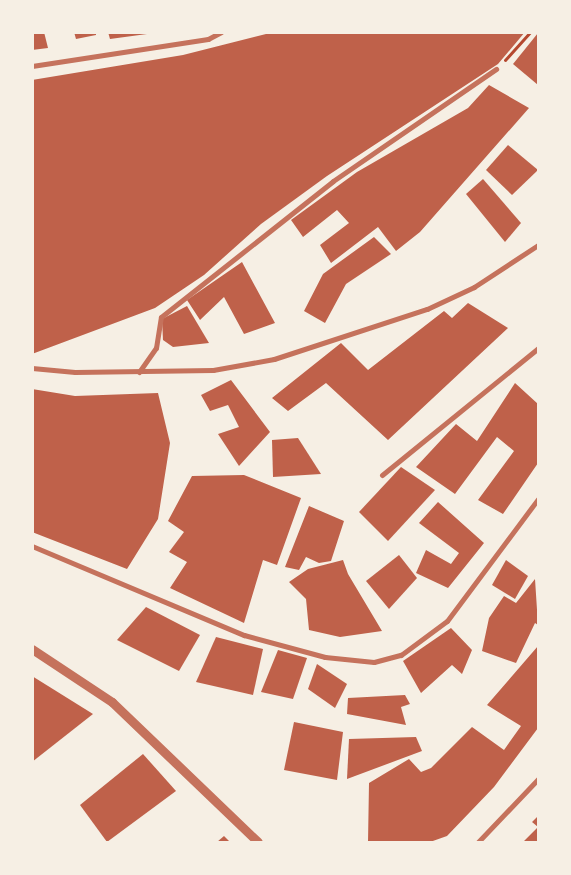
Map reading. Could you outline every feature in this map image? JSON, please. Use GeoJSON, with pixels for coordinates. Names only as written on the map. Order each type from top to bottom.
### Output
{"type":"FeatureCollection","features":[{"type":"Feature","properties":{"kind":"street"},"geometry":{"type":"LineString","coordinates":[[32,66],[208,39],[222,32]]}},
{"type":"Feature","properties":{"kind":"street"},"geometry":{"type":"LineString","coordinates":[[140,372],[156,348],[161,317],[333,181],[496,69]]}},
{"type":"Feature","properties":{"kind":"street"},"geometry":{"type":"LineString","coordinates":[[32,368],[140,372],[213,370],[274,359],[427,309],[474,287],[538,245]]}},
{"type":"Feature","properties":{"kind":"street"},"geometry":{"type":"LineString","coordinates":[[382,475],[538,348]]}},
{"type":"Feature","properties":{"kind":"street"},"geometry":{"type":"LineString","coordinates":[[32,546],[244,635],[325,657],[374,662],[401,655],[447,621],[538,499]]}},
{"type":"Feature","properties":{"kind":"street"},"geometry":{"type":"LineString","coordinates":[[32,650],[112,702],[258,842]]}},
{"type":"Feature","properties":{"kind":"street"},"geometry":{"type":"LineString","coordinates":[[478,842],[538,779]]}},
{"type":"Feature","properties":{"kind":"path"},"geometry":{"type":"LineString","coordinates":[[496,69],[530,32]]}},
{"type":"Feature","properties":{"kind":"building"},"geometry":{"type":"Polygon","coordinates":[[[32,32],[44,32],[48,48],[32,50],[32,32]]]}},
{"type":"Feature","properties":{"kind":"building"},"geometry":{"type":"Polygon","coordinates":[[[74,32],[96,32],[96,35],[76,39],[74,32]]]}},
{"type":"Feature","properties":{"kind":"building"},"geometry":{"type":"Polygon","coordinates":[[[108,32],[146,32],[147,34],[110,39],[108,32]]]}},
{"type":"Feature","properties":{"kind":"building"},"geometry":{"type":"Polygon","coordinates":[[[274,32],[525,32],[498,64],[327,176],[261,224],[204,275],[155,308],[32,354],[32,80],[183,55],[274,32]]]}},
{"type":"Feature","properties":{"kind":"building"},"geometry":{"type":"Polygon","coordinates":[[[538,33],[538,85],[513,64],[538,33]]]}},
{"type":"Feature","properties":{"kind":"building"},"geometry":{"type":"Polygon","coordinates":[[[489,85],[529,108],[420,232],[396,251],[378,227],[331,263],[320,245],[349,223],[337,210],[303,237],[291,220],[357,172],[468,108],[489,85]]]}},
{"type":"Feature","properties":{"kind":"building"},"geometry":{"type":"Polygon","coordinates":[[[508,145],[538,170],[512,195],[486,170],[508,145]]]}},
{"type":"Feature","properties":{"kind":"building"},"geometry":{"type":"Polygon","coordinates":[[[483,179],[521,223],[505,242],[466,194],[483,179]]]}},
{"type":"Feature","properties":{"kind":"building"},"geometry":{"type":"Polygon","coordinates":[[[374,237],[391,254],[346,284],[325,323],[304,311],[323,274],[374,237]]]}},
{"type":"Feature","properties":{"kind":"building"},"geometry":{"type":"Polygon","coordinates":[[[242,262],[275,323],[244,334],[224,297],[200,320],[187,300],[242,262]]]}},
{"type":"Feature","properties":{"kind":"building"},"geometry":{"type":"Polygon","coordinates":[[[468,303],[508,328],[388,440],[326,383],[288,411],[272,398],[341,343],[368,370],[444,311],[452,318],[468,303]]]}},
{"type":"Feature","properties":{"kind":"building"},"geometry":{"type":"Polygon","coordinates":[[[187,306],[209,343],[173,347],[163,340],[162,319],[187,306]]]}},
{"type":"Feature","properties":{"kind":"building"},"geometry":{"type":"Polygon","coordinates":[[[231,380],[270,432],[239,466],[218,434],[239,427],[228,405],[210,411],[201,395],[231,380]]]}},
{"type":"Feature","properties":{"kind":"building"},"geometry":{"type":"Polygon","coordinates":[[[515,383],[538,404],[538,463],[503,514],[478,500],[514,451],[497,437],[455,494],[416,467],[456,424],[477,441],[515,383]]]}},
{"type":"Feature","properties":{"kind":"building"},"geometry":{"type":"Polygon","coordinates":[[[32,389],[75,396],[158,393],[170,443],[158,519],[127,569],[32,532],[32,389]]]}},
{"type":"Feature","properties":{"kind":"building"},"geometry":{"type":"Polygon","coordinates":[[[298,438],[321,474],[273,477],[272,440],[298,438]]]}},
{"type":"Feature","properties":{"kind":"building"},"geometry":{"type":"Polygon","coordinates":[[[401,467],[435,490],[388,541],[359,512],[401,467]]]}},
{"type":"Feature","properties":{"kind":"building"},"geometry":{"type":"Polygon","coordinates":[[[244,475],[301,498],[277,565],[263,560],[244,623],[170,588],[187,562],[169,552],[184,532],[168,521],[192,476],[244,475]]]}},
{"type":"Feature","properties":{"kind":"building"},"geometry":{"type":"Polygon","coordinates":[[[438,502],[484,543],[448,588],[416,573],[426,550],[451,564],[459,553],[419,523],[438,502]]]}},
{"type":"Feature","properties":{"kind":"building"},"geometry":{"type":"Polygon","coordinates":[[[309,506],[344,521],[331,561],[319,563],[306,557],[299,570],[285,567],[309,506]]]}},
{"type":"Feature","properties":{"kind":"building"},"geometry":{"type":"Polygon","coordinates":[[[399,555],[417,578],[389,609],[366,581],[399,555]]]}},
{"type":"Feature","properties":{"kind":"building"},"geometry":{"type":"Polygon","coordinates":[[[343,560],[348,574],[382,631],[340,637],[309,630],[306,599],[289,582],[308,569],[343,560]]]}},
{"type":"Feature","properties":{"kind":"building"},"geometry":{"type":"Polygon","coordinates":[[[506,560],[528,576],[515,599],[492,585],[506,560]]]}},
{"type":"Feature","properties":{"kind":"building"},"geometry":{"type":"Polygon","coordinates":[[[535,579],[538,625],[535,623],[516,663],[482,651],[489,618],[504,596],[516,603],[535,579]]]}},
{"type":"Feature","properties":{"kind":"building"},"geometry":{"type":"Polygon","coordinates":[[[146,607],[200,635],[179,671],[117,640],[146,607]]]}},
{"type":"Feature","properties":{"kind":"building"},"geometry":{"type":"Polygon","coordinates":[[[451,628],[472,650],[462,674],[452,665],[421,693],[403,661],[451,628]]]}},
{"type":"Feature","properties":{"kind":"building"},"geometry":{"type":"Polygon","coordinates":[[[216,637],[263,649],[253,695],[196,682],[216,637]]]}},
{"type":"Feature","properties":{"kind":"building"},"geometry":{"type":"Polygon","coordinates":[[[538,646],[538,728],[494,787],[447,836],[430,842],[368,842],[369,783],[409,759],[421,772],[431,768],[472,727],[504,750],[521,726],[487,705],[538,646]]]}},
{"type":"Feature","properties":{"kind":"building"},"geometry":{"type":"Polygon","coordinates":[[[278,650],[307,658],[293,699],[261,692],[278,650]]]}},
{"type":"Feature","properties":{"kind":"building"},"geometry":{"type":"Polygon","coordinates":[[[317,664],[347,684],[335,708],[308,689],[317,664]]]}},
{"type":"Feature","properties":{"kind":"building"},"geometry":{"type":"Polygon","coordinates":[[[32,676],[93,714],[32,762],[32,676]]]}},
{"type":"Feature","properties":{"kind":"building"},"geometry":{"type":"Polygon","coordinates":[[[405,695],[410,704],[401,707],[406,725],[347,714],[348,698],[405,695]]]}},
{"type":"Feature","properties":{"kind":"building"},"geometry":{"type":"Polygon","coordinates":[[[294,722],[343,732],[337,780],[284,770],[294,722]]]}},
{"type":"Feature","properties":{"kind":"building"},"geometry":{"type":"Polygon","coordinates":[[[416,737],[422,751],[347,779],[349,739],[416,737]]]}},
{"type":"Feature","properties":{"kind":"building"},"geometry":{"type":"Polygon","coordinates":[[[143,754],[176,791],[107,842],[80,805],[143,754]]]}},
{"type":"Feature","properties":{"kind":"building"},"geometry":{"type":"Polygon","coordinates":[[[538,816],[538,827],[532,822],[538,816]]]}},
{"type":"Feature","properties":{"kind":"building"},"geometry":{"type":"Polygon","coordinates":[[[538,827],[538,842],[523,842],[538,827]]]}},
{"type":"Feature","properties":{"kind":"building"},"geometry":{"type":"Polygon","coordinates":[[[224,836],[230,842],[217,842],[224,836]]]}}]}
